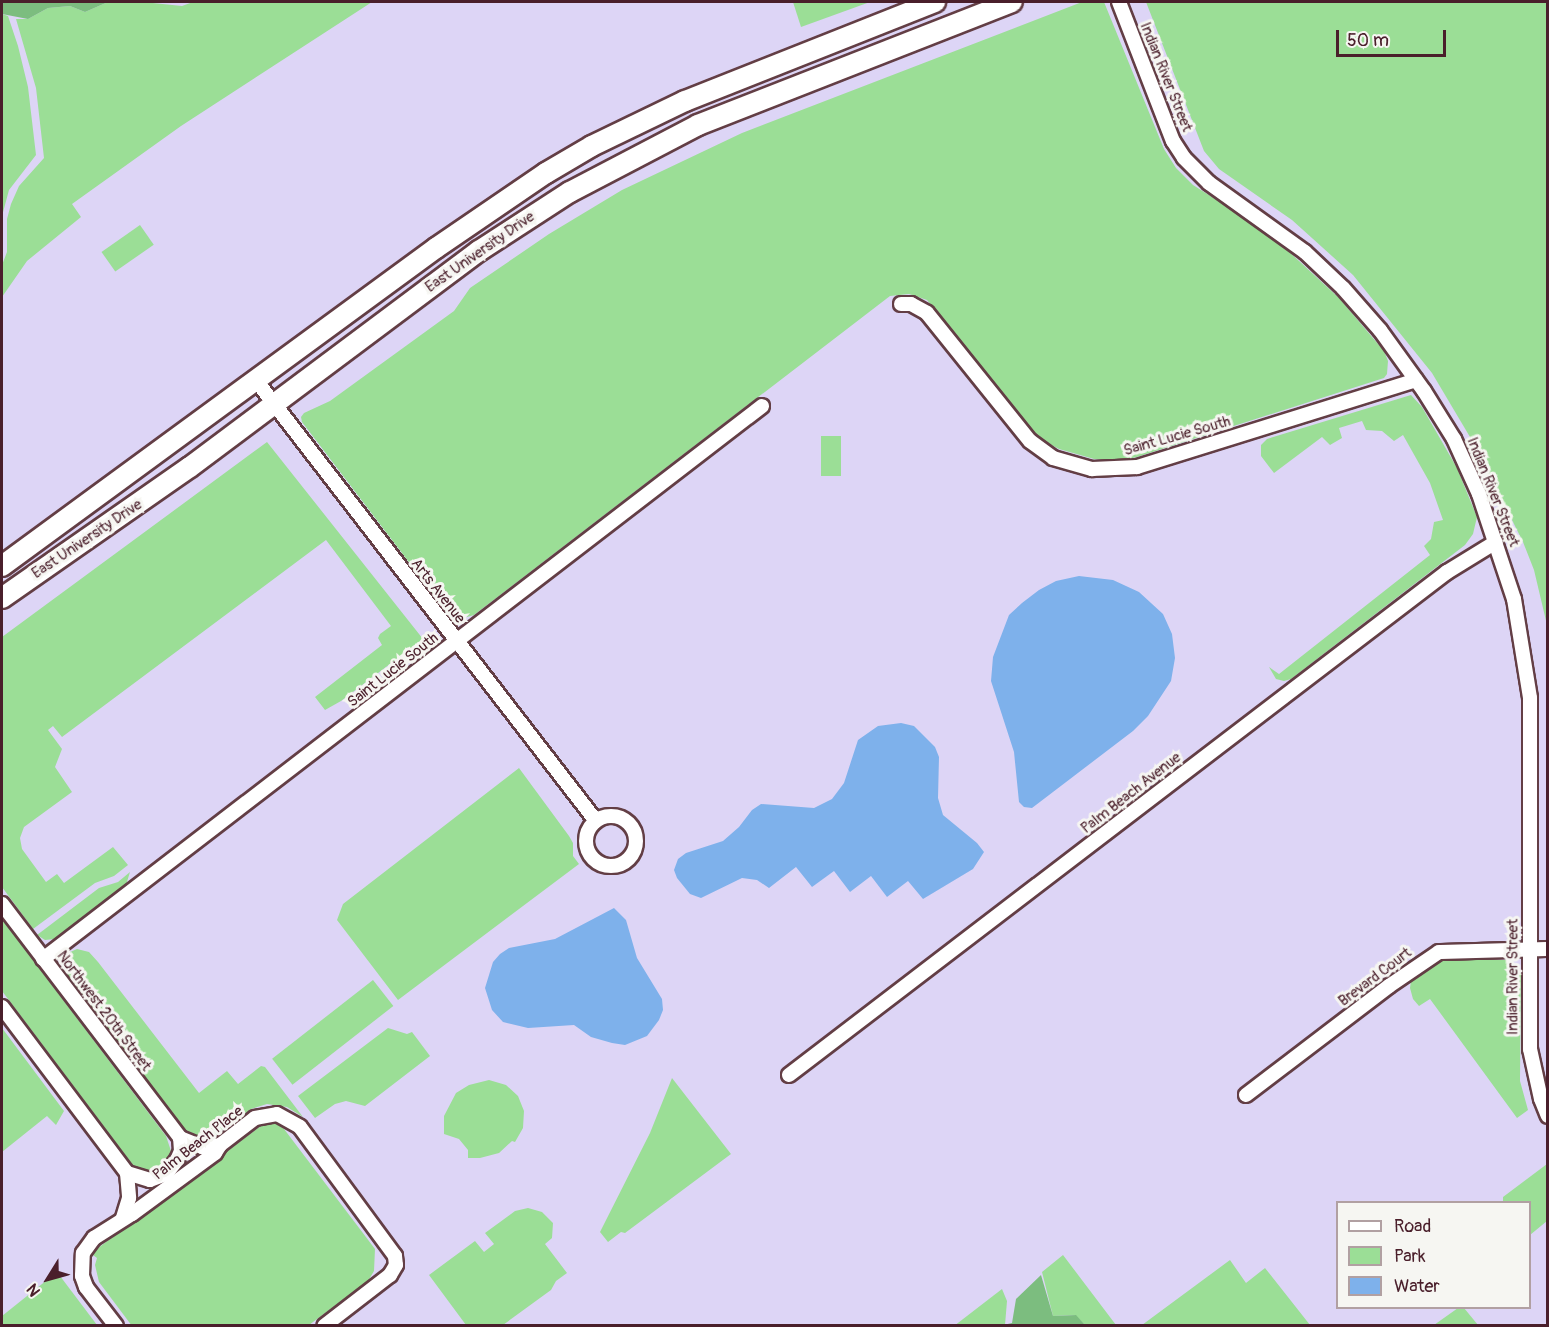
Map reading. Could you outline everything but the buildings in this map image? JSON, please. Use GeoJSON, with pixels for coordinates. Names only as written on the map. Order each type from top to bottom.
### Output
{"type":"FeatureCollection","features":[{"type":"Feature","properties":{"kind":"street","name":"East University Drive"},"geometry":{"type":"LineString","coordinates":[[2,566],[499,203],[592,146],[712,89],[934,2]]}},
{"type":"Feature","properties":{"kind":"street","name":"East University Drive"},"geometry":{"type":"LineString","coordinates":[[2,598],[140,503],[479,250],[521,222],[615,167],[736,110],[1012,2]]}},
{"type":"Feature","properties":{"kind":"street","name":"Indian River Street"},"geometry":{"type":"LineString","coordinates":[[1119,2],[1173,141],[1184,158],[1209,183],[1305,252],[1343,288],[1380,330],[1416,380],[1459,449],[1496,542],[1514,599],[1530,698],[1530,1049],[1540,1099],[1548,1116]]}},
{"type":"Feature","properties":{"kind":"street","name":"Saint Lucie South"},"geometry":{"type":"LineString","coordinates":[[901,304],[911,304],[927,314],[1030,441],[1053,458],[1092,469],[1137,467],[1416,380]]}},
{"type":"Feature","properties":{"kind":"street","name":"Arts Avenue"},"geometry":{"type":"LineString","coordinates":[[255,379],[596,821]]}},
{"type":"Feature","properties":{"kind":"street","name":"Saint Lucie South"},"geometry":{"type":"LineString","coordinates":[[43,959],[762,406]]}},
{"type":"Feature","properties":{"kind":"street","name":"Palm Beach Avenue"},"geometry":{"type":"LineString","coordinates":[[789,1075],[1437,579],[1496,542]]}},
{"type":"Feature","properties":{"kind":"street","name":"Northwest 20th Street"},"geometry":{"type":"LineString","coordinates":[[2,904],[180,1138]]}},
{"type":"Feature","properties":{"kind":"street","name":"Brevard Court"},"geometry":{"type":"LineString","coordinates":[[1246,1095],[1389,986],[1439,952],[1548,949]]}},
{"type":"Feature","properties":{"kind":"street"},"geometry":{"type":"LineString","coordinates":[[2,1007],[127,1173],[129,1198],[123,1218]]}},
{"type":"Feature","properties":{"kind":"street","name":"Palm Beach Place"},"geometry":{"type":"LineString","coordinates":[[116,1326],[86,1287],[81,1265],[84,1253],[94,1238],[132,1214],[215,1153],[220,1145],[255,1118],[277,1114],[300,1127],[392,1248],[396,1265],[383,1281],[324,1326]]}},
{"type":"Feature","properties":{"kind":"street"},"geometry":{"type":"LineString","coordinates":[[127,1173],[150,1180],[166,1174],[177,1160],[180,1138],[202,1147],[220,1145]]}},
{"type":"Feature","properties":{"kind":"shaded area"},"geometry":{"type":"Polygon","coordinates":[[[2,2],[1547,2],[1547,1325],[2,1326],[2,2]]]}},
{"type":"Feature","properties":{"kind":"green space"},"geometry":{"type":"Polygon","coordinates":[[[2,2],[108,2],[85,12],[70,6],[48,8],[28,19],[2,14],[2,2]]]}},
{"type":"Feature","properties":{"kind":"green space"},"geometry":{"type":"Polygon","coordinates":[[[108,2],[143,2],[182,6],[193,2],[372,2],[181,126],[72,204],[81,217],[27,261],[2,297],[2,265],[7,252],[7,219],[11,204],[19,186],[44,158],[36,88],[16,19],[28,19],[48,8],[70,6],[85,12],[108,2]]]}},
{"type":"Feature","properties":{"kind":"green space"},"geometry":{"type":"Polygon","coordinates":[[[793,2],[870,2],[801,27],[793,2]]]}},
{"type":"Feature","properties":{"kind":"green space"},"geometry":{"type":"Polygon","coordinates":[[[1082,2],[1104,2],[1164,149],[1176,168],[1193,185],[1247,219],[1285,248],[1339,298],[1384,351],[1388,361],[1387,374],[1384,378],[1137,457],[1120,461],[1094,459],[1059,449],[1044,441],[1027,425],[927,300],[909,294],[890,296],[474,615],[467,617],[457,617],[443,607],[302,422],[301,417],[304,413],[330,401],[454,311],[470,288],[549,234],[622,190],[742,133],[1082,2]]]}},
{"type":"Feature","properties":{"kind":"green space"},"geometry":{"type":"Polygon","coordinates":[[[1146,2],[1547,2],[1547,625],[1534,570],[1523,542],[1504,504],[1498,503],[1470,437],[1432,373],[1353,275],[1292,220],[1219,169],[1204,151],[1146,2]]]}},
{"type":"Feature","properties":{"kind":"green space"},"geometry":{"type":"Polygon","coordinates":[[[2,14],[8,16],[28,87],[36,155],[9,190],[2,216],[2,14]]]}},
{"type":"Feature","properties":{"kind":"green space"},"geometry":{"type":"Polygon","coordinates":[[[140,225],[154,245],[115,272],[101,252],[140,225]]]}},
{"type":"Feature","properties":{"kind":"green space"},"geometry":{"type":"Polygon","coordinates":[[[1411,395],[1422,407],[1457,468],[1477,517],[1473,534],[1465,545],[1291,679],[1284,681],[1276,679],[1269,667],[1279,674],[1430,555],[1424,546],[1431,539],[1434,522],[1443,520],[1430,483],[1403,435],[1394,441],[1382,431],[1366,430],[1362,421],[1339,428],[1342,438],[1330,445],[1322,437],[1274,473],[1261,456],[1261,445],[1267,439],[1411,395]]]}},
{"type":"Feature","properties":{"kind":"green space"},"geometry":{"type":"Polygon","coordinates":[[[821,436],[841,436],[841,476],[821,476],[821,436]]]}},
{"type":"Feature","properties":{"kind":"green space"},"geometry":{"type":"Polygon","coordinates":[[[267,442],[423,639],[341,701],[325,710],[315,697],[382,645],[378,638],[391,626],[326,540],[62,737],[53,726],[48,730],[62,749],[55,767],[72,792],[24,827],[20,838],[22,849],[46,882],[57,874],[64,883],[113,847],[128,865],[114,876],[95,883],[33,929],[2,887],[2,637],[267,442]]]}},
{"type":"Feature","properties":{"kind":"green space"},"geometry":{"type":"Polygon","coordinates":[[[519,768],[569,836],[573,843],[573,856],[579,864],[398,1000],[337,920],[343,904],[519,768]]]}},
{"type":"Feature","properties":{"kind":"green space"},"geometry":{"type":"Polygon","coordinates":[[[130,872],[126,885],[55,939],[45,940],[37,935],[99,888],[118,882],[130,872]]]}},
{"type":"Feature","properties":{"kind":"green space"},"geometry":{"type":"Polygon","coordinates":[[[2,919],[166,1136],[171,1151],[167,1162],[159,1169],[144,1172],[134,1167],[2,991],[2,919]]]}},
{"type":"Feature","properties":{"kind":"green space"},"geometry":{"type":"Polygon","coordinates":[[[77,949],[89,952],[98,962],[199,1093],[227,1071],[238,1084],[261,1066],[265,1067],[303,1117],[287,1107],[267,1104],[251,1109],[216,1135],[202,1137],[188,1134],[66,973],[63,962],[68,953],[77,949]]]}},
{"type":"Feature","properties":{"kind":"green space"},"geometry":{"type":"Polygon","coordinates":[[[1440,960],[1506,960],[1516,965],[1521,974],[1520,1081],[1528,1110],[1517,1118],[1430,999],[1419,1006],[1413,999],[1411,981],[1440,960]]]}},
{"type":"Feature","properties":{"kind":"green space"},"geometry":{"type":"Polygon","coordinates":[[[373,980],[393,1006],[292,1085],[272,1059],[373,980]]]}},
{"type":"Feature","properties":{"kind":"green space"},"geometry":{"type":"Polygon","coordinates":[[[2,1028],[64,1111],[56,1125],[47,1116],[2,1152],[2,1028]]]}},
{"type":"Feature","properties":{"kind":"green space"},"geometry":{"type":"Polygon","coordinates":[[[388,1028],[407,1034],[412,1032],[430,1056],[365,1106],[346,1101],[335,1104],[315,1118],[298,1096],[388,1028]]]}},
{"type":"Feature","properties":{"kind":"green space"},"geometry":{"type":"Polygon","coordinates":[[[672,1078],[731,1154],[625,1233],[621,1232],[608,1242],[600,1232],[650,1133],[672,1078]]]}},
{"type":"Feature","properties":{"kind":"green space"},"geometry":{"type":"Polygon","coordinates":[[[489,1080],[506,1085],[518,1096],[524,1111],[523,1128],[515,1142],[512,1141],[499,1153],[480,1158],[468,1158],[468,1150],[459,1139],[444,1134],[444,1116],[456,1093],[469,1085],[489,1080]]]}},
{"type":"Feature","properties":{"kind":"green space"},"geometry":{"type":"Polygon","coordinates":[[[271,1123],[281,1125],[375,1249],[374,1271],[368,1281],[309,1325],[132,1326],[99,1282],[95,1265],[97,1258],[93,1255],[98,1248],[262,1125],[271,1123]]]}},
{"type":"Feature","properties":{"kind":"green space"},"geometry":{"type":"Polygon","coordinates":[[[1547,1164],[1547,1221],[1531,1234],[1531,1201],[1503,1201],[1503,1197],[1547,1164]]]}},
{"type":"Feature","properties":{"kind":"green space"},"geometry":{"type":"Polygon","coordinates":[[[528,1208],[542,1212],[553,1223],[552,1238],[545,1244],[567,1273],[556,1281],[551,1290],[503,1325],[466,1325],[429,1275],[475,1241],[484,1252],[494,1244],[485,1233],[515,1211],[528,1208]]]}},
{"type":"Feature","properties":{"kind":"green space"},"geometry":{"type":"Polygon","coordinates":[[[1063,1255],[1116,1325],[1085,1325],[1075,1315],[1053,1316],[1042,1272],[1063,1255]]]}},
{"type":"Feature","properties":{"kind":"green space"},"geometry":{"type":"Polygon","coordinates":[[[1230,1260],[1246,1283],[1265,1268],[1310,1325],[1142,1325],[1230,1260]]]}},
{"type":"Feature","properties":{"kind":"green space"},"geometry":{"type":"Polygon","coordinates":[[[57,1272],[97,1325],[2,1325],[2,1316],[57,1272]]]}},
{"type":"Feature","properties":{"kind":"green space"},"geometry":{"type":"Polygon","coordinates":[[[1041,1275],[1053,1316],[1076,1315],[1085,1325],[1003,1325],[1012,1323],[1016,1299],[1041,1275]]]}},
{"type":"Feature","properties":{"kind":"green space"},"geometry":{"type":"Polygon","coordinates":[[[1002,1289],[1007,1301],[1005,1325],[954,1326],[1002,1289]]]}},
{"type":"Feature","properties":{"kind":"green space"},"geometry":{"type":"Polygon","coordinates":[[[1457,1309],[1465,1309],[1478,1325],[1434,1325],[1457,1309]]]}},
{"type":"Feature","properties":{"kind":"water"},"geometry":{"type":"Polygon","coordinates":[[[1079,576],[1113,580],[1139,592],[1163,614],[1172,634],[1175,658],[1171,681],[1148,716],[1133,731],[1032,808],[1024,807],[1019,802],[1014,752],[991,681],[993,657],[1009,615],[1039,590],[1056,581],[1079,576]]]}},
{"type":"Feature","properties":{"kind":"water"},"geometry":{"type":"Polygon","coordinates":[[[901,723],[914,726],[935,747],[939,757],[938,798],[943,815],[977,843],[984,852],[973,869],[923,899],[908,881],[887,897],[871,876],[850,892],[834,871],[812,887],[796,867],[769,888],[757,880],[742,878],[701,898],[690,894],[677,878],[674,870],[678,859],[686,853],[723,841],[739,827],[752,810],[761,804],[814,808],[832,799],[844,783],[858,740],[878,726],[901,723]]]}},
{"type":"Feature","properties":{"kind":"water"},"geometry":{"type":"Polygon","coordinates":[[[614,908],[626,920],[637,958],[662,999],[663,1010],[659,1020],[647,1036],[625,1045],[591,1037],[574,1025],[528,1028],[503,1022],[492,1010],[485,988],[493,962],[500,954],[509,948],[555,939],[614,908]]]}}]}
